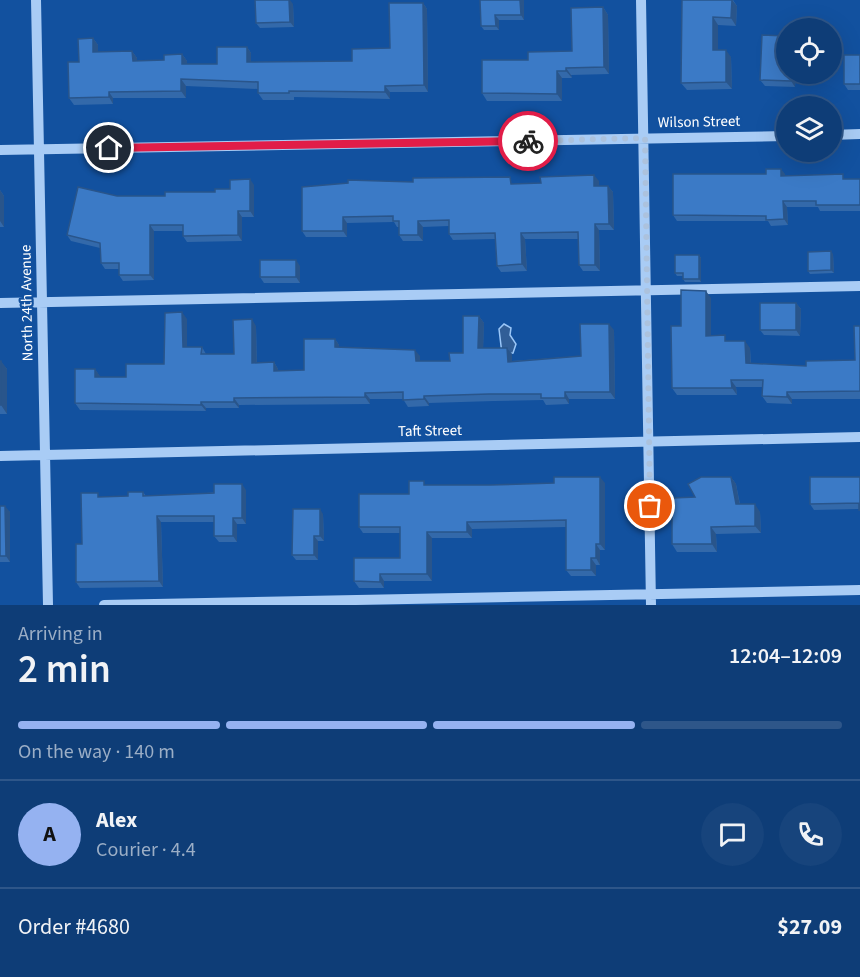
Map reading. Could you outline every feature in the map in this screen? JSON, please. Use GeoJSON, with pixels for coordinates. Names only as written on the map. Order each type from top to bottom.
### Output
{"type":"FeatureCollection","features":[{"type":"Feature","properties":{"kind":"street","name":"North 24th Avenue"},"geometry":{"type":"LineString","coordinates":[[36,0],[48,605]]}},
{"type":"Feature","properties":{"kind":"street"},"geometry":{"type":"LineString","coordinates":[[641,0],[651,605]]}},
{"type":"Feature","properties":{"kind":"street"},"geometry":{"type":"LineString","coordinates":[[842,135],[860,134]]}},
{"type":"Feature","properties":{"kind":"street","name":"Wilson Street"},"geometry":{"type":"LineString","coordinates":[[0,150],[776,136]]}},
{"type":"Feature","properties":{"kind":"street"},"geometry":{"type":"LineString","coordinates":[[0,303],[860,286]]}},
{"type":"Feature","properties":{"kind":"street","name":"Taft Street"},"geometry":{"type":"LineString","coordinates":[[0,456],[860,437]]}},
{"type":"Feature","properties":{"kind":"street"},"geometry":{"type":"LineString","coordinates":[[104,605],[651,592],[860,590]]}},
{"type":"Feature","properties":{"kind":"water"},"geometry":{"type":"Polygon","coordinates":[[[504,324],[511,328],[510,335],[516,344],[513,353],[502,354],[499,329],[504,324]]]}},
{"type":"Feature","properties":{"kind":"building"},"geometry":{"type":"Polygon","coordinates":[[[255,0],[289,0],[290,22],[256,23],[255,0]]]}},
{"type":"Feature","properties":{"kind":"building"},"geometry":{"type":"Polygon","coordinates":[[[480,0],[520,0],[521,15],[495,15],[496,26],[481,26],[480,0]]]}},
{"type":"Feature","properties":{"kind":"building"},"geometry":{"type":"Polygon","coordinates":[[[682,0],[732,0],[731,18],[713,17],[713,50],[726,50],[726,82],[681,83],[682,0]]]}},
{"type":"Feature","properties":{"kind":"building"},"geometry":{"type":"Polygon","coordinates":[[[389,3],[423,3],[424,85],[385,86],[385,92],[258,93],[258,82],[181,79],[181,91],[109,92],[109,97],[69,98],[68,62],[79,62],[78,39],[93,38],[93,52],[132,51],[133,61],[164,60],[164,55],[182,54],[182,64],[217,64],[217,47],[247,47],[247,62],[352,61],[352,49],[390,48],[389,3]]]}},
{"type":"Feature","properties":{"kind":"building"},"geometry":{"type":"Polygon","coordinates":[[[603,7],[604,67],[566,68],[566,71],[557,71],[557,94],[482,93],[482,60],[528,60],[528,52],[572,51],[571,8],[603,7]]]}},
{"type":"Feature","properties":{"kind":"building"},"geometry":{"type":"Polygon","coordinates":[[[762,35],[776,36],[776,81],[760,80],[762,35]]]}},
{"type":"Feature","properties":{"kind":"building"},"geometry":{"type":"Polygon","coordinates":[[[844,55],[860,55],[860,84],[844,84],[844,55]]]}},
{"type":"Feature","properties":{"kind":"building"},"geometry":{"type":"Polygon","coordinates":[[[766,169],[781,169],[781,176],[843,174],[843,179],[860,179],[860,205],[816,205],[816,201],[783,201],[784,219],[766,220],[766,216],[673,215],[673,174],[766,174],[766,169]]]}},
{"type":"Feature","properties":{"kind":"building"},"geometry":{"type":"Polygon","coordinates":[[[594,175],[594,186],[608,186],[609,224],[595,224],[595,265],[579,265],[578,232],[521,233],[522,264],[497,266],[495,233],[449,234],[449,220],[418,221],[418,235],[399,235],[399,221],[393,221],[393,216],[343,217],[343,231],[302,231],[302,187],[348,183],[348,180],[413,182],[413,178],[510,177],[511,184],[541,183],[540,177],[594,175]]]}},
{"type":"Feature","properties":{"kind":"building"},"geometry":{"type":"Polygon","coordinates":[[[250,179],[250,211],[238,211],[238,235],[183,236],[183,225],[150,225],[150,275],[119,275],[119,263],[101,263],[100,243],[67,235],[78,187],[117,196],[165,196],[165,192],[215,192],[215,189],[230,189],[230,180],[250,179]]]}},
{"type":"Feature","properties":{"kind":"building"},"geometry":{"type":"Polygon","coordinates":[[[831,251],[831,270],[808,271],[808,252],[831,251]]]}},
{"type":"Feature","properties":{"kind":"building"},"geometry":{"type":"Polygon","coordinates":[[[675,255],[699,255],[699,279],[683,279],[683,273],[675,273],[675,255]]]}},
{"type":"Feature","properties":{"kind":"building"},"geometry":{"type":"Polygon","coordinates":[[[260,260],[296,260],[296,277],[260,277],[260,260]]]}},
{"type":"Feature","properties":{"kind":"building"},"geometry":{"type":"Polygon","coordinates":[[[681,290],[706,291],[706,336],[725,335],[725,341],[745,341],[746,363],[806,366],[806,361],[855,360],[854,326],[860,326],[860,391],[787,392],[787,397],[762,396],[763,380],[731,380],[732,388],[672,388],[671,326],[681,326],[681,290]]]}},
{"type":"Feature","properties":{"kind":"building"},"geometry":{"type":"Polygon","coordinates":[[[760,303],[796,303],[796,330],[760,330],[760,303]]]}},
{"type":"Feature","properties":{"kind":"building"},"geometry":{"type":"Polygon","coordinates":[[[182,312],[183,347],[202,347],[201,354],[234,354],[233,320],[252,319],[252,363],[274,362],[274,371],[304,370],[304,339],[335,339],[335,347],[415,350],[416,361],[450,361],[449,353],[463,353],[463,316],[479,316],[478,348],[507,348],[508,362],[581,356],[580,324],[609,324],[610,392],[565,392],[565,398],[541,398],[541,394],[489,394],[424,396],[424,399],[403,400],[403,392],[365,393],[365,397],[234,398],[234,402],[201,402],[201,405],[75,403],[75,369],[95,369],[95,377],[126,377],[126,364],[164,364],[165,313],[182,312]]]}},
{"type":"Feature","properties":{"kind":"building"},"geometry":{"type":"Polygon","coordinates":[[[1,361],[1,405],[0,405],[1,361]]]}},
{"type":"Feature","properties":{"kind":"building"},"geometry":{"type":"Polygon","coordinates":[[[554,477],[600,477],[600,544],[596,544],[596,558],[591,558],[591,570],[566,570],[566,520],[467,522],[467,532],[427,532],[427,574],[380,574],[380,582],[354,581],[354,558],[400,558],[400,527],[359,527],[359,494],[409,494],[409,481],[424,481],[424,485],[490,485],[554,483],[554,477]]]}},
{"type":"Feature","properties":{"kind":"building"},"geometry":{"type":"Polygon","coordinates":[[[701,477],[731,477],[736,504],[755,504],[755,526],[711,527],[712,544],[672,544],[672,498],[695,497],[688,484],[701,477]]]}},
{"type":"Feature","properties":{"kind":"building"},"geometry":{"type":"Polygon","coordinates":[[[810,477],[860,477],[860,510],[859,503],[810,504],[810,477]]]}},
{"type":"Feature","properties":{"kind":"building"},"geometry":{"type":"Polygon","coordinates":[[[214,484],[242,484],[242,518],[233,518],[233,536],[214,536],[214,516],[157,516],[159,581],[76,582],[76,544],[82,544],[81,493],[98,493],[98,497],[128,496],[128,492],[143,492],[143,496],[214,493],[214,484]]]}},
{"type":"Feature","properties":{"kind":"building"},"geometry":{"type":"Polygon","coordinates":[[[0,506],[5,506],[6,556],[0,556],[0,506]]]}},
{"type":"Feature","properties":{"kind":"building"},"geometry":{"type":"Polygon","coordinates":[[[293,509],[320,509],[320,536],[314,536],[314,555],[292,555],[293,509]]]}},
{"type":"Feature","properties":{"kind":"way so far"},"geometry":{"type":"LineString","coordinates":[[528,141],[645,138],[650,506]]}},
{"type":"Feature","properties":{"kind":"route"},"geometry":{"type":"LineString","coordinates":[[109,148],[528,141]]}}]}
